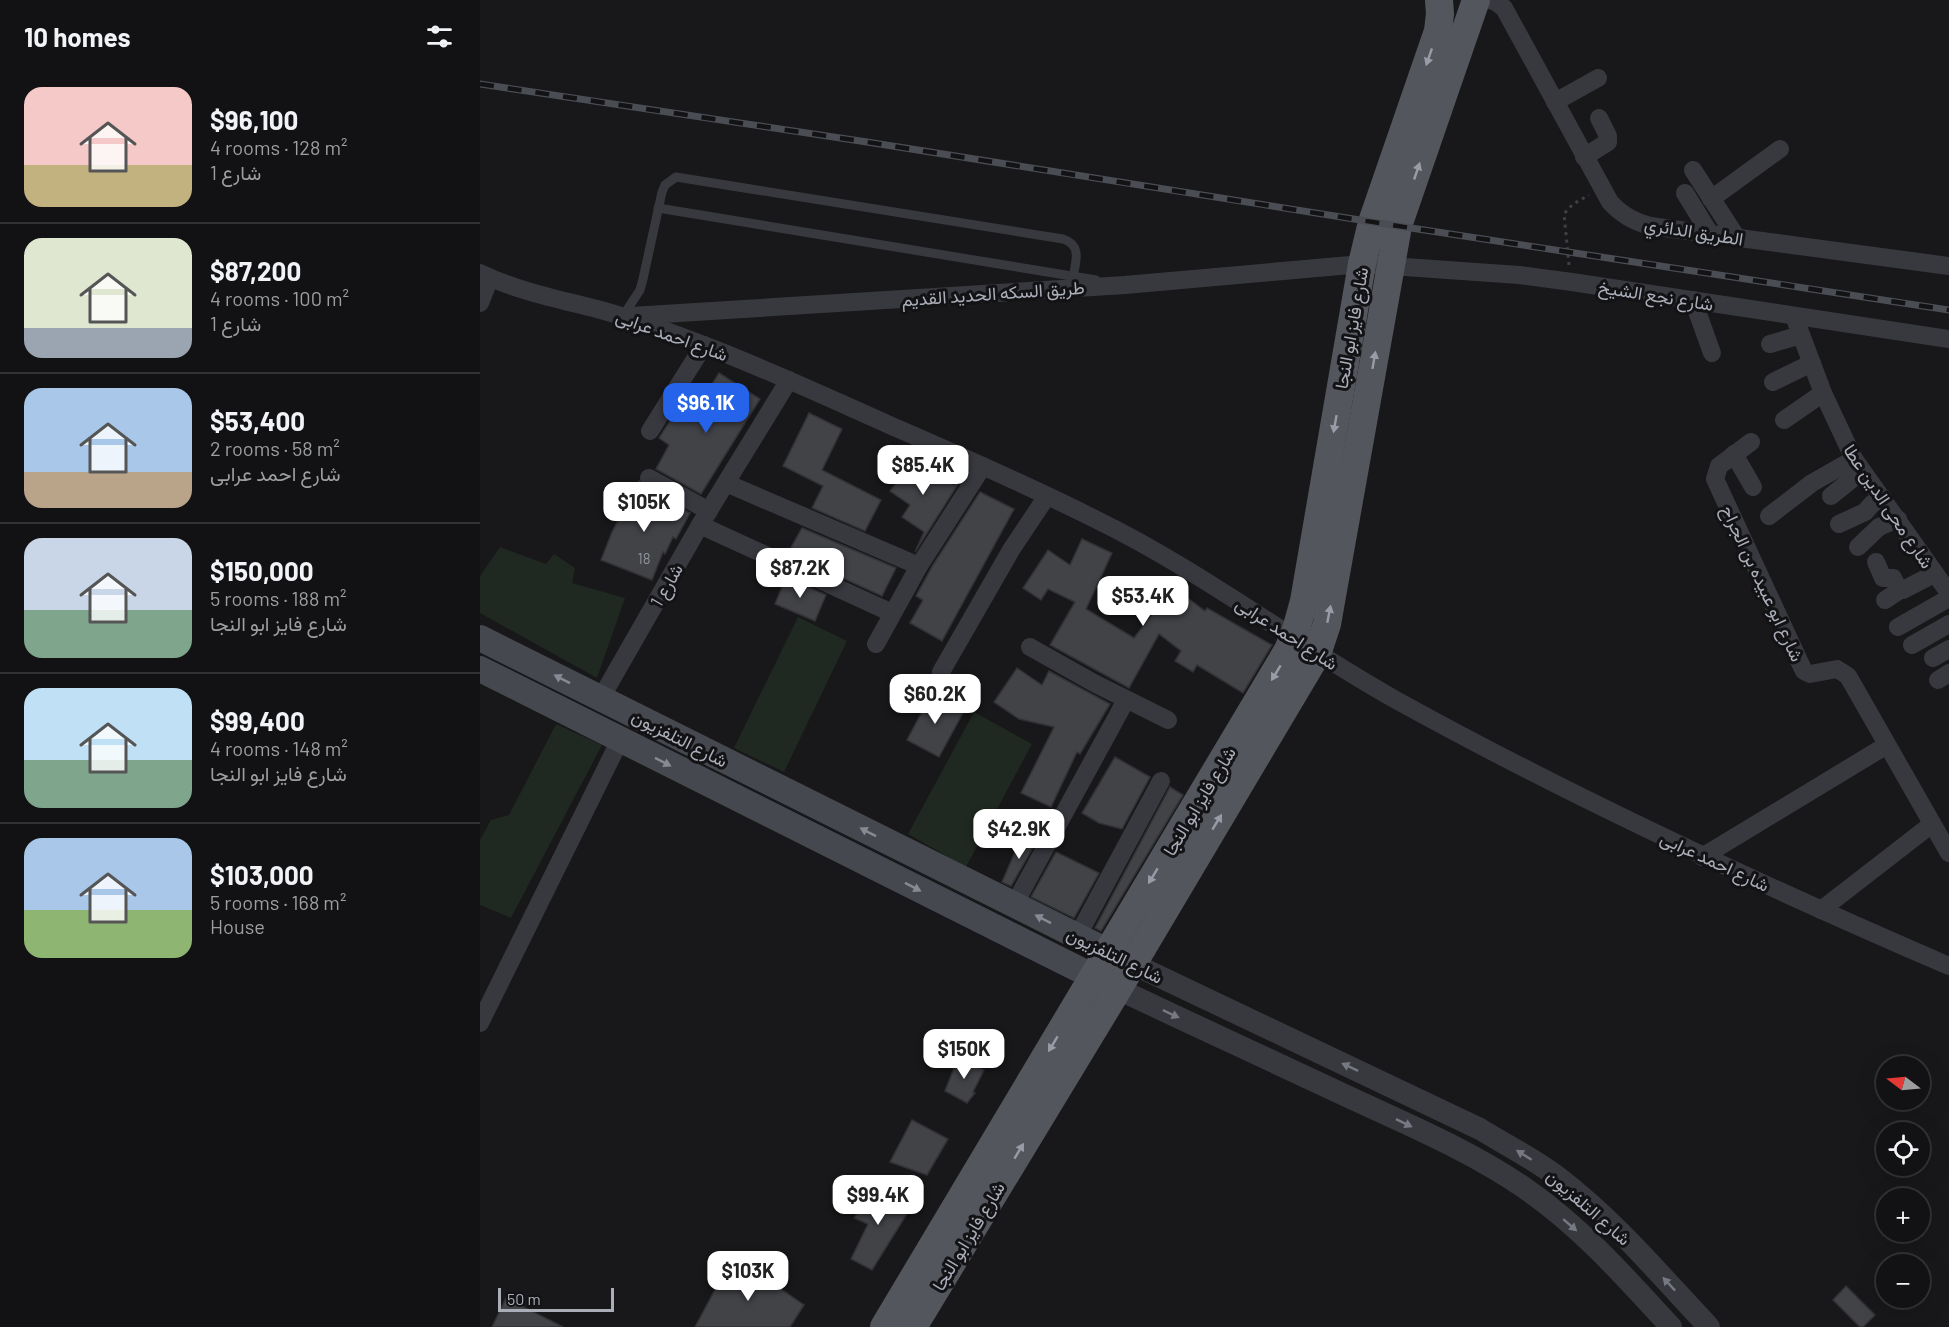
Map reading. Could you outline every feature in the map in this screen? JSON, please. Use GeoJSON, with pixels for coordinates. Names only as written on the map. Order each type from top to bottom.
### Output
{"type":"FeatureCollection","features":[{"type":"Feature","properties":{"kind":"main road"},"geometry":{"type":"LineString","coordinates":[[1385,224],[1476,0]]}},
{"type":"Feature","properties":{"kind":"main road"},"geometry":{"type":"LineString","coordinates":[[1385,224],[1433,46],[1439,7]]}},
{"type":"Feature","properties":{"kind":"main road","name":"شارع فايز ابو النجا"},"geometry":{"type":"LineString","coordinates":[[913,1327],[1118,989],[1120,958],[1294,637],[1304,601],[1362,264],[1385,224]]}},
{"type":"Feature","properties":{"kind":"main road","name":"شارع فايز ابو النجا"},"geometry":{"type":"LineString","coordinates":[[884,1327],[1093,976],[1120,958],[1317,654],[1327,624],[1391,265],[1385,224]]}},
{"type":"Feature","properties":{"kind":"main road","name":"شارع التلفزيون"},"geometry":{"type":"LineString","coordinates":[[480,638],[1120,958]]}},
{"type":"Feature","properties":{"kind":"main road","name":"شارع التلفزيون"},"geometry":{"type":"LineString","coordinates":[[480,669],[1118,989]]}},
{"type":"Feature","properties":{"kind":"street"},"geometry":{"type":"LineString","coordinates":[[1439,7],[1476,0]]}},
{"type":"Feature","properties":{"kind":"street","name":"الطريق الدائري"},"geometry":{"type":"LineString","coordinates":[[1490,0],[1504,8],[1601,189],[1621,213],[1635,222],[1650,226],[1949,266]]}},
{"type":"Feature","properties":{"kind":"street"},"geometry":{"type":"LineString","coordinates":[[1555,102],[1598,78]]}},
{"type":"Feature","properties":{"kind":"street"},"geometry":{"type":"LineString","coordinates":[[1584,157],[1608,142],[1608,136],[1599,118]]}},
{"type":"Feature","properties":{"kind":"street"},"geometry":{"type":"LineString","coordinates":[[1711,199],[1780,149]]}},
{"type":"Feature","properties":{"kind":"street"},"geometry":{"type":"LineString","coordinates":[[1694,170],[1737,238]]}},
{"type":"Feature","properties":{"kind":"street"},"geometry":{"type":"LineString","coordinates":[[1685,193],[1710,234]]}},
{"type":"Feature","properties":{"kind":"street","name":"شارع نجع الشيخ"},"geometry":{"type":"LineString","coordinates":[[1362,264],[1518,275],[1949,339]]}},
{"type":"Feature","properties":{"kind":"street","name":"طريق السكه الحديد القديم"},"geometry":{"type":"LineString","coordinates":[[623,316],[1125,285],[1362,264]]}},
{"type":"Feature","properties":{"kind":"street"},"geometry":{"type":"LineString","coordinates":[[480,303],[485,276]]}},
{"type":"Feature","properties":{"kind":"street","name":"شارع احمد عرابى"},"geometry":{"type":"LineString","coordinates":[[485,276],[521,289],[623,316],[704,345],[789,380],[1047,496],[1150,548],[1294,637],[1317,654],[1480,745],[1702,857],[1949,966]]}},
{"type":"Feature","properties":{"kind":"street"},"geometry":{"type":"LineString","coordinates":[[1693,300],[1712,353]]}},
{"type":"Feature","properties":{"kind":"street","name":"شارع محى الدين عطا"},"geometry":{"type":"LineString","coordinates":[[1794,316],[1823,393],[1858,465],[1943,580]]}},
{"type":"Feature","properties":{"kind":"street"},"geometry":{"type":"LineString","coordinates":[[1770,344],[1801,335]]}},
{"type":"Feature","properties":{"kind":"street"},"geometry":{"type":"LineString","coordinates":[[650,431],[704,345]]}},
{"type":"Feature","properties":{"kind":"street"},"geometry":{"type":"LineString","coordinates":[[1773,382],[1812,363]]}},
{"type":"Feature","properties":{"kind":"street","name":"شارع 1"},"geometry":{"type":"LineString","coordinates":[[601,698],[704,518],[789,380]]}},
{"type":"Feature","properties":{"kind":"street"},"geometry":{"type":"LineString","coordinates":[[1784,420],[1823,393]]}},
{"type":"Feature","properties":{"kind":"street","name":"شارع ابو عبيده بن الجراح"},"geometry":{"type":"LineString","coordinates":[[1751,442],[1719,466],[1715,479],[1804,671],[1810,674],[1837,669],[1848,676],[1949,853]]}},
{"type":"Feature","properties":{"kind":"street"},"geometry":{"type":"LineString","coordinates":[[1734,454],[1753,487]]}},
{"type":"Feature","properties":{"kind":"street"},"geometry":{"type":"LineString","coordinates":[[1831,496],[1858,465]]}},
{"type":"Feature","properties":{"kind":"street"},"geometry":{"type":"LineString","coordinates":[[1780,513],[1819,478],[1858,465]]}},
{"type":"Feature","properties":{"kind":"street"},"geometry":{"type":"LineString","coordinates":[[876,644],[919,566],[983,466]]}},
{"type":"Feature","properties":{"kind":"street"},"geometry":{"type":"LineString","coordinates":[[649,478],[704,518],[892,613]]}},
{"type":"Feature","properties":{"kind":"street"},"geometry":{"type":"LineString","coordinates":[[726,483],[919,566]]}},
{"type":"Feature","properties":{"kind":"street"},"geometry":{"type":"LineString","coordinates":[[941,672],[1011,550],[1047,496]]}},
{"type":"Feature","properties":{"kind":"street"},"geometry":{"type":"LineString","coordinates":[[1839,524],[1865,512],[1872,504],[1883,498]]}},
{"type":"Feature","properties":{"kind":"street"},"geometry":{"type":"LineString","coordinates":[[1858,547],[1879,527],[1898,519]]}},
{"type":"Feature","properties":{"kind":"street"},"geometry":{"type":"LineString","coordinates":[[1876,562],[1883,578],[1893,578],[1893,595],[1943,580]]}},
{"type":"Feature","properties":{"kind":"street"},"geometry":{"type":"LineString","coordinates":[[1898,627],[1949,598]]}},
{"type":"Feature","properties":{"kind":"street"},"geometry":{"type":"LineString","coordinates":[[1912,645],[1949,624]]}},
{"type":"Feature","properties":{"kind":"street"},"geometry":{"type":"LineString","coordinates":[[1030,647],[1126,700],[1168,720]]}},
{"type":"Feature","properties":{"kind":"street"},"geometry":{"type":"LineString","coordinates":[[1933,658],[1949,649]]}},
{"type":"Feature","properties":{"kind":"street"},"geometry":{"type":"LineString","coordinates":[[1014,905],[1126,700]]}},
{"type":"Feature","properties":{"kind":"street"},"geometry":{"type":"LineString","coordinates":[[480,1023],[620,740]]}},
{"type":"Feature","properties":{"kind":"street"},"geometry":{"type":"LineString","coordinates":[[1702,857],[1887,745]]}},
{"type":"Feature","properties":{"kind":"street"},"geometry":{"type":"LineString","coordinates":[[1077,937],[1161,781]]}},
{"type":"Feature","properties":{"kind":"street"},"geometry":{"type":"LineString","coordinates":[[1821,910],[1932,824]]}},
{"type":"Feature","properties":{"kind":"street","name":"شارع التلفزيون"},"geometry":{"type":"LineString","coordinates":[[1120,958],[1480,1129],[1528,1158],[1556,1176],[1608,1219],[1709,1327]]}},
{"type":"Feature","properties":{"kind":"street","name":"شارع التلفزيون"},"geometry":{"type":"LineString","coordinates":[[1118,989],[1397,1119],[1503,1174],[1526,1189],[1583,1236],[1616,1267],[1671,1327]]}},
{"type":"Feature","properties":{"kind":"lane"},"geometry":{"type":"LineString","coordinates":[[623,316],[640,290],[664,185],[669,180],[682,177],[1062,239],[1072,243],[1077,251],[1073,277]]}},
{"type":"Feature","properties":{"kind":"lane"},"geometry":{"type":"LineString","coordinates":[[658,208],[1125,285]]}},
{"type":"Feature","properties":{"kind":"path"},"geometry":{"type":"LineString","coordinates":[[1572,282],[1564,214],[1573,204],[1601,189]]}},
{"type":"Feature","properties":{"kind":"shaded area"},"geometry":{"type":"Polygon","coordinates":[[[500,547],[546,564],[554,554],[575,568],[572,583],[625,598],[597,678],[480,613],[480,576],[500,547]]]}},
{"type":"Feature","properties":{"kind":"shaded area"},"geometry":{"type":"Polygon","coordinates":[[[798,617],[847,641],[784,772],[734,748],[798,617]]]}},
{"type":"Feature","properties":{"kind":"shaded area"},"geometry":{"type":"Polygon","coordinates":[[[974,712],[1032,744],[966,867],[908,834],[974,712]]]}},
{"type":"Feature","properties":{"kind":"shaded area"},"geometry":{"type":"Polygon","coordinates":[[[556,724],[602,745],[511,918],[480,905],[480,840],[491,820],[509,815],[556,724]]]}},
{"type":"Feature","properties":{"kind":"building"},"geometry":{"type":"Polygon","coordinates":[[[719,373],[760,399],[701,494],[656,469],[669,445],[659,438],[675,413],[688,422],[719,373]]]}},
{"type":"Feature","properties":{"kind":"building"},"geometry":{"type":"Polygon","coordinates":[[[809,413],[842,429],[822,470],[881,500],[865,531],[812,508],[823,486],[783,466],[809,413]]]}},
{"type":"Feature","properties":{"kind":"building"},"geometry":{"type":"Polygon","coordinates":[[[913,460],[954,485],[957,479],[960,481],[915,552],[924,532],[902,517],[910,505],[890,491],[913,460]]]}},
{"type":"Feature","properties":{"kind":"building"},"geometry":{"type":"Polygon","coordinates":[[[639,481],[644,488],[690,513],[676,539],[673,537],[665,554],[663,552],[652,580],[601,560],[612,532],[639,481]]]}},
{"type":"Feature","properties":{"kind":"building"},"geometry":{"type":"Polygon","coordinates":[[[980,492],[1014,509],[942,641],[910,623],[923,600],[916,596],[980,492]]]}},
{"type":"Feature","properties":{"kind":"building"},"geometry":{"type":"Polygon","coordinates":[[[802,528],[896,568],[882,596],[788,553],[802,528]]]}},
{"type":"Feature","properties":{"kind":"building"},"geometry":{"type":"Polygon","coordinates":[[[1082,539],[1112,553],[1086,609],[1134,638],[1173,587],[1205,611],[1207,608],[1272,645],[1243,693],[1197,665],[1193,672],[1175,661],[1181,651],[1159,634],[1129,688],[1050,645],[1075,602],[1048,589],[1041,600],[1023,588],[1048,550],[1070,565],[1082,539]]]}},
{"type":"Feature","properties":{"kind":"building"},"geometry":{"type":"Polygon","coordinates":[[[786,577],[826,595],[815,621],[775,604],[786,577]]]}},
{"type":"Feature","properties":{"kind":"building"},"geometry":{"type":"Polygon","coordinates":[[[1017,668],[1042,685],[1049,671],[1110,704],[1080,754],[1077,752],[1051,807],[1021,793],[1054,727],[1019,719],[994,702],[1017,668]]]}},
{"type":"Feature","properties":{"kind":"building"},"geometry":{"type":"Polygon","coordinates":[[[932,693],[964,711],[939,757],[907,740],[932,693]]]}},
{"type":"Feature","properties":{"kind":"building"},"geometry":{"type":"Polygon","coordinates":[[[1115,757],[1150,777],[1122,829],[1099,823],[1082,813],[1115,757]]]}},
{"type":"Feature","properties":{"kind":"building"},"geometry":{"type":"Polygon","coordinates":[[[1170,787],[1183,795],[1101,931],[1095,928],[1170,787]]]}},
{"type":"Feature","properties":{"kind":"building"},"geometry":{"type":"Polygon","coordinates":[[[1022,836],[1036,842],[1011,886],[1002,882],[1022,836]]]}},
{"type":"Feature","properties":{"kind":"building"},"geometry":{"type":"Polygon","coordinates":[[[1056,852],[1099,873],[1074,918],[1031,897],[1056,852]]]}},
{"type":"Feature","properties":{"kind":"building"},"geometry":{"type":"Polygon","coordinates":[[[958,1058],[984,1070],[973,1092],[975,1093],[967,1103],[945,1091],[958,1058]]]}},
{"type":"Feature","properties":{"kind":"building"},"geometry":{"type":"Polygon","coordinates":[[[912,1120],[948,1139],[927,1175],[890,1162],[912,1120]]]}},
{"type":"Feature","properties":{"kind":"building"},"geometry":{"type":"Polygon","coordinates":[[[876,1186],[910,1209],[872,1270],[851,1259],[868,1224],[854,1218],[876,1186]]]}},
{"type":"Feature","properties":{"kind":"building"},"geometry":{"type":"Polygon","coordinates":[[[733,1256],[804,1305],[790,1327],[695,1327],[733,1256]]]}},
{"type":"Feature","properties":{"kind":"building"},"geometry":{"type":"Polygon","coordinates":[[[1846,1286],[1875,1315],[1863,1327],[1860,1327],[1833,1300],[1846,1286]]]}},
{"type":"Feature","properties":{"kind":"building"},"geometry":{"type":"Polygon","coordinates":[[[506,1298],[563,1327],[492,1327],[506,1298]]]}},
{"type":"Feature","properties":{"kind":"railway"},"geometry":{"type":"LineString","coordinates":[[480,84],[1949,310]]}}]}
